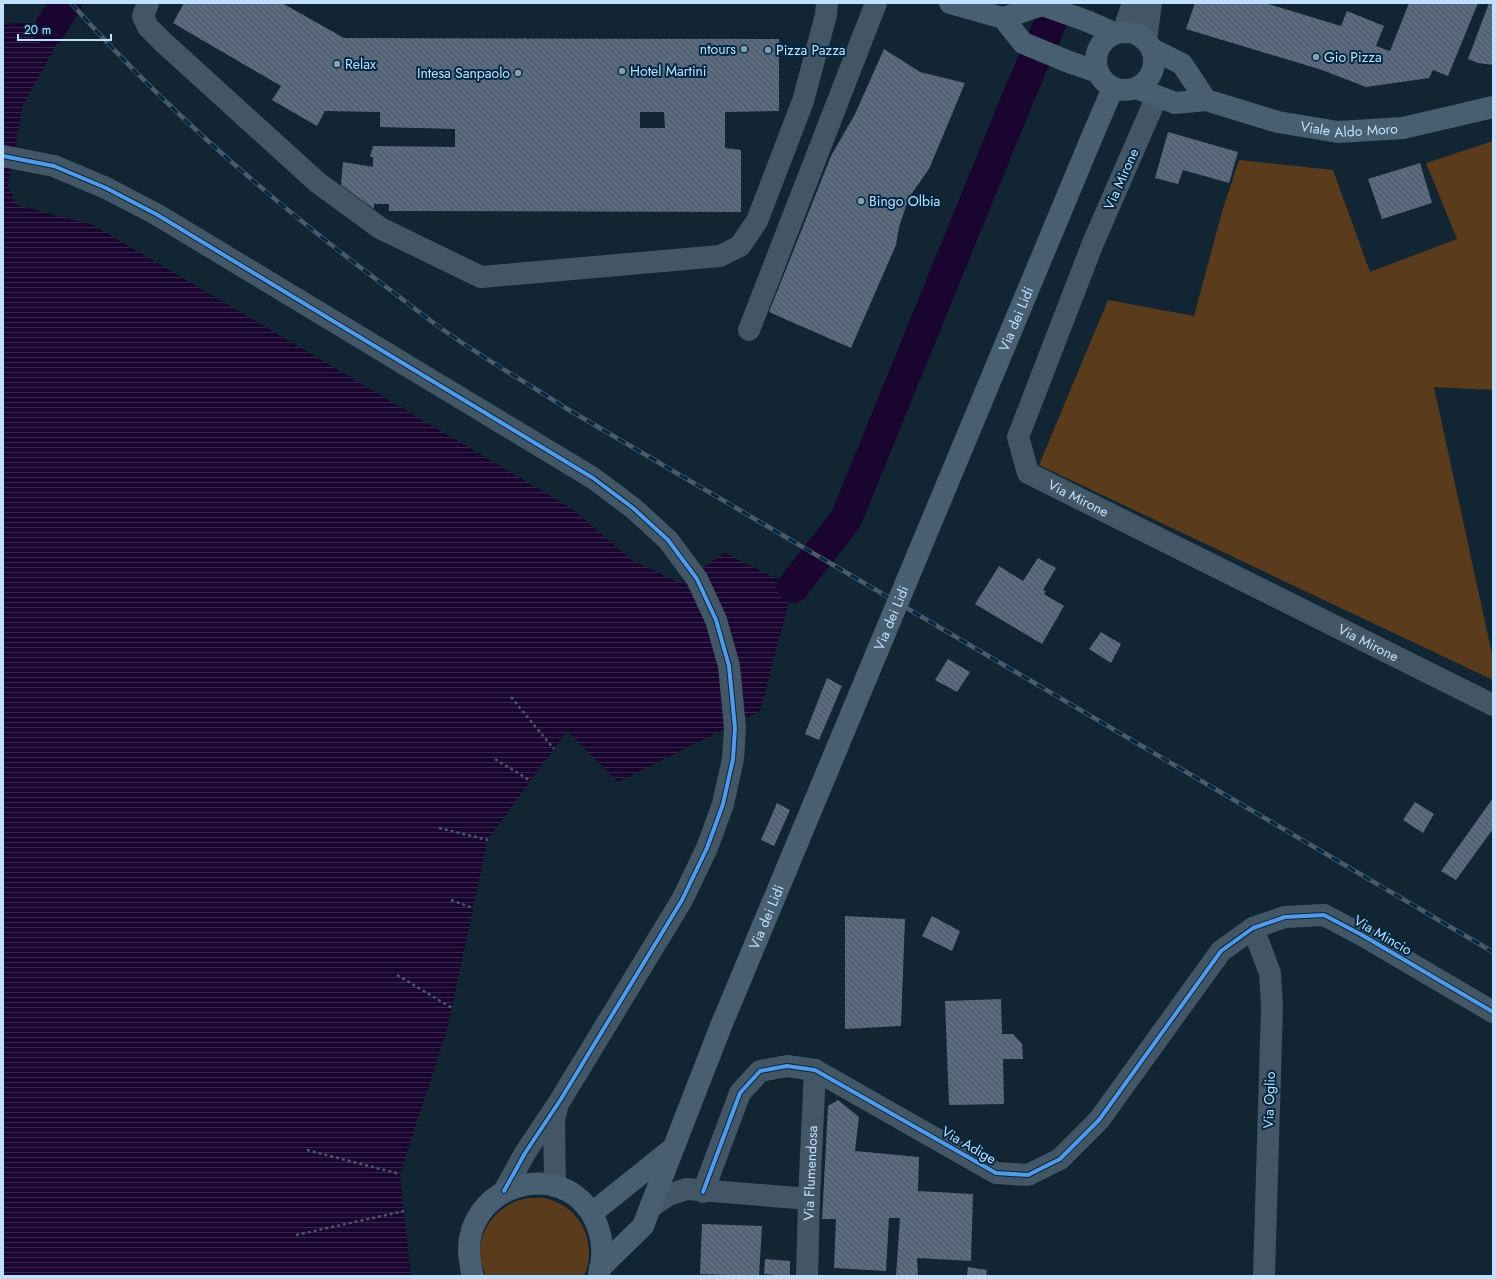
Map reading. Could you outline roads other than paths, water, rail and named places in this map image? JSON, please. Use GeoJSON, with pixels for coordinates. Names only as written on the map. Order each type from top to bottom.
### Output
{"type":"FeatureCollection","features":[{"type":"Feature","properties":{"kind":"main road"},"geometry":{"type":"LineString","coordinates":[[950,3],[1003,18],[1042,5],[1119,32],[1136,33],[1149,45],[1182,64],[1206,100]]}},
{"type":"Feature","properties":{"kind":"main road"},"geometry":{"type":"LineString","coordinates":[[1003,18],[1023,43],[1098,72]]}},
{"type":"Feature","properties":{"kind":"main road"},"geometry":{"type":"LineString","coordinates":[[1119,32],[1105,40],[1098,49],[1095,59],[1098,72],[1113,88],[1125,90],[1136,88],[1144,83],[1152,72],[1154,59],[1149,45]]}},
{"type":"Feature","properties":{"kind":"main road","name":"Via dei Lidi"},"geometry":{"type":"LineString","coordinates":[[599,1272],[643,1226],[721,1026],[1113,88]]}},
{"type":"Feature","properties":{"kind":"main road","name":"Viale Aldo Moro"},"geometry":{"type":"LineString","coordinates":[[1136,88],[1175,103],[1206,100],[1278,122],[1338,132],[1403,128],[1493,107]]}},
{"type":"Feature","properties":{"kind":"main road","name":"Via dei Lidi"},"geometry":{"type":"LineString","coordinates":[[592,1214],[673,1149]]}},
{"type":"Feature","properties":{"kind":"main road"},"geometry":{"type":"LineString","coordinates":[[473,1276],[468,1251],[472,1227],[477,1217],[494,1197],[504,1191],[528,1183],[540,1183],[566,1190],[576,1197],[592,1214],[602,1240],[603,1252],[599,1272]]}},
{"type":"Feature","properties":{"kind":"street"},"geometry":{"type":"LineString","coordinates":[[148,3],[144,16],[148,27],[317,182],[380,228],[481,277],[720,256],[740,246],[757,221],[803,101],[826,15],[827,3]]}},
{"type":"Feature","properties":{"kind":"street"},"geometry":{"type":"LineString","coordinates":[[748,330],[876,3]]}},
{"type":"Feature","properties":{"kind":"street"},"geometry":{"type":"LineString","coordinates":[[1119,32],[1133,3]]}},
{"type":"Feature","properties":{"kind":"street"},"geometry":{"type":"LineString","coordinates":[[1149,45],[1152,3]]}},
{"type":"Feature","properties":{"kind":"street","name":"Via Mirone"},"geometry":{"type":"LineString","coordinates":[[1157,96],[1093,243],[1018,437],[1028,473],[1493,705]]}},
{"type":"Feature","properties":{"kind":"street"},"geometry":{"type":"LineString","coordinates":[[3,156],[54,166],[106,188],[156,214],[593,478],[633,508],[668,540],[697,578],[716,620],[729,666],[736,728],[733,759],[723,804],[707,848],[682,900],[559,1101],[525,1153],[504,1191]]}},
{"type":"Feature","properties":{"kind":"street","name":"Via Mincio"},"geometry":{"type":"LineString","coordinates":[[1253,928],[1285,917],[1324,914],[1493,1012]]}},
{"type":"Feature","properties":{"kind":"street","name":"Via Adige"},"geometry":{"type":"LineString","coordinates":[[704,1192],[740,1093],[760,1071],[787,1066],[815,1070],[996,1173],[1028,1175],[1060,1160],[1099,1120],[1221,952],[1253,928]]}},
{"type":"Feature","properties":{"kind":"street","name":"Via Oglio"},"geometry":{"type":"LineString","coordinates":[[1253,928],[1270,973],[1272,1006],[1264,1276]]}},
{"type":"Feature","properties":{"kind":"street","name":"Via Flumendosa"},"geometry":{"type":"LineString","coordinates":[[807,1276],[815,1070]]}},
{"type":"Feature","properties":{"kind":"street"},"geometry":{"type":"LineString","coordinates":[[555,1186],[554,1119],[559,1101]]}},
{"type":"Feature","properties":{"kind":"street"},"geometry":{"type":"LineString","coordinates":[[651,1207],[668,1195],[687,1189],[704,1192],[809,1199]]}},
{"type":"Feature","properties":{"kind":"waterway"},"geometry":{"type":"LineString","coordinates":[[49,30],[66,3]]}},
{"type":"Feature","properties":{"kind":"waterway"},"geometry":{"type":"LineString","coordinates":[[793,587],[846,519],[1019,95],[1059,3]]}},
{"type":"Feature","properties":{"kind":"railway"},"geometry":{"type":"LineString","coordinates":[[71,3],[106,42],[180,116],[258,185],[339,251],[426,318],[457,339],[564,407],[1493,952]]}},
{"type":"Feature","properties":{"kind":"place","name":"ntours"},"geometry":{"type":"Point","coordinates":[744,49]}},
{"type":"Feature","properties":{"kind":"place","name":"Pizza Pazza"},"geometry":{"type":"Point","coordinates":[768,50]}},
{"type":"Feature","properties":{"kind":"place","name":"Gio Pizza"},"geometry":{"type":"Point","coordinates":[1316,57]}},
{"type":"Feature","properties":{"kind":"place","name":"Relax"},"geometry":{"type":"Point","coordinates":[337,64]}},
{"type":"Feature","properties":{"kind":"place","name":"Hotel Martini"},"geometry":{"type":"Point","coordinates":[622,71]}},
{"type":"Feature","properties":{"kind":"place","name":"Intesa Sanpaolo"},"geometry":{"type":"Point","coordinates":[518,73]}},
{"type":"Feature","properties":{"kind":"place","name":"Bingo Olbia"},"geometry":{"type":"Point","coordinates":[861,201]}}]}
